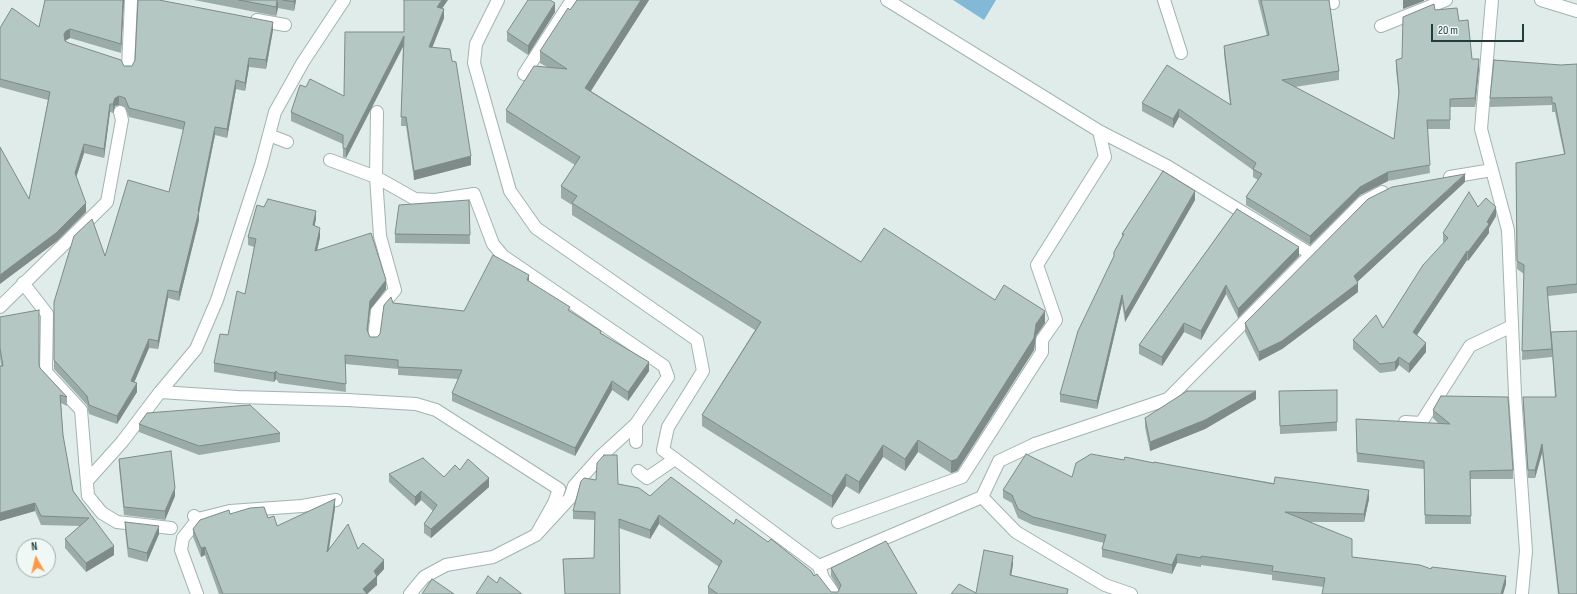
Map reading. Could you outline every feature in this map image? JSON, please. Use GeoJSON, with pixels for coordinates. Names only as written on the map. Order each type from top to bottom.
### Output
{"type":"FeatureCollection","features":[{"type":"Feature","properties":{"kind":"street"},"geometry":{"type":"LineString","coordinates":[[114,58],[128,65],[131,0]]}},
{"type":"Feature","properties":{"kind":"street"},"geometry":{"type":"LineString","coordinates":[[87,481],[122,442],[160,392],[196,349],[217,300],[261,165],[275,112],[303,62],[344,0]]}},
{"type":"Feature","properties":{"kind":"street"},"geometry":{"type":"LineString","coordinates":[[498,0],[476,44],[474,63],[510,191],[536,228],[697,340],[702,371],[668,427],[663,450],[819,566],[823,578],[834,594]]}},
{"type":"Feature","properties":{"kind":"street"},"geometry":{"type":"LineString","coordinates":[[524,74],[572,0]]}},
{"type":"Feature","properties":{"kind":"street"},"geometry":{"type":"LineString","coordinates":[[887,0],[1099,131],[1167,166],[1311,254]]}},
{"type":"Feature","properties":{"kind":"street"},"geometry":{"type":"LineString","coordinates":[[1164,0],[1181,53]]}},
{"type":"Feature","properties":{"kind":"street"},"geometry":{"type":"LineString","coordinates":[[1381,26],[1446,0]]}},
{"type":"Feature","properties":{"kind":"street"},"geometry":{"type":"LineString","coordinates":[[1492,0],[1481,129],[1508,230],[1515,395],[1526,551],[1522,594]]}},
{"type":"Feature","properties":{"kind":"street"},"geometry":{"type":"LineString","coordinates":[[1541,0],[1577,11]]}},
{"type":"Feature","properties":{"kind":"street"},"geometry":{"type":"LineString","coordinates":[[247,18],[285,25]]}},
{"type":"Feature","properties":{"kind":"street"},"geometry":{"type":"LineString","coordinates":[[0,307],[107,202],[122,120],[120,112]]}},
{"type":"Feature","properties":{"kind":"street"},"geometry":{"type":"LineString","coordinates":[[374,339],[377,311],[395,290],[380,236],[376,177],[376,112]]}},
{"type":"Feature","properties":{"kind":"street"},"geometry":{"type":"LineString","coordinates":[[838,522],[962,477],[1042,352],[1042,340],[1056,320],[1037,265],[1105,157],[1099,131]]}},
{"type":"Feature","properties":{"kind":"street"},"geometry":{"type":"LineString","coordinates":[[269,135],[287,142]]}},
{"type":"Feature","properties":{"kind":"street"},"geometry":{"type":"LineString","coordinates":[[330,160],[376,177],[415,199],[435,200],[474,194],[493,244],[503,256],[664,366],[668,377],[636,424],[600,457],[574,486],[570,498],[536,535],[492,556],[446,565],[424,576],[410,594]]}},
{"type":"Feature","properties":{"kind":"street"},"geometry":{"type":"LineString","coordinates":[[1437,180],[1492,170]]}},
{"type":"Feature","properties":{"kind":"street"},"geometry":{"type":"LineString","coordinates":[[819,566],[982,497],[1000,461],[1035,444],[1168,399],[1363,202],[1390,188]]}},
{"type":"Feature","properties":{"kind":"street"},"geometry":{"type":"LineString","coordinates":[[23,283],[47,314],[46,372],[81,410],[88,496],[102,513],[117,522],[171,528]]}},
{"type":"Feature","properties":{"kind":"street"},"geometry":{"type":"LineString","coordinates":[[1392,421],[1421,423],[1470,346],[1512,326]]}},
{"type":"Feature","properties":{"kind":"street"},"geometry":{"type":"LineString","coordinates":[[160,392],[238,397],[347,400],[416,404],[436,410],[558,489],[554,503],[536,535]]}},
{"type":"Feature","properties":{"kind":"street"},"geometry":{"type":"LineString","coordinates":[[636,424],[636,442]]}},
{"type":"Feature","properties":{"kind":"street"},"geometry":{"type":"LineString","coordinates":[[638,471],[647,478],[675,459]]}},
{"type":"Feature","properties":{"kind":"street"},"geometry":{"type":"LineString","coordinates":[[982,497],[1016,532],[1105,585],[1132,594]]}},
{"type":"Feature","properties":{"kind":"street"},"geometry":{"type":"LineString","coordinates":[[197,594],[180,550],[183,538],[196,518],[230,511],[302,506],[336,500]]}},
{"type":"Feature","properties":{"kind":"water"},"geometry":{"type":"Polygon","coordinates":[[[953,0],[996,0],[984,20],[953,0]]]}},
{"type":"Feature","properties":{"kind":"building"},"geometry":{"type":"Polygon","coordinates":[[[45,0],[123,0],[121,44],[70,29],[64,34],[65,41],[121,60],[124,66],[132,66],[135,60],[138,0],[159,0],[273,22],[266,60],[249,58],[245,83],[236,80],[227,129],[215,127],[199,211],[179,292],[168,290],[158,341],[149,339],[131,381],[137,383],[117,416],[89,405],[87,396],[54,360],[54,302],[74,236],[92,219],[105,256],[128,180],[169,192],[185,122],[129,108],[125,98],[119,96],[115,98],[113,104],[110,104],[104,149],[84,144],[75,173],[86,203],[56,233],[0,275],[0,147],[29,199],[50,92],[0,79],[0,28],[12,8],[39,27],[45,0]]]}},
{"type":"Feature","properties":{"kind":"building"},"geometry":{"type":"Polygon","coordinates":[[[239,0],[277,0],[276,7],[239,0]]]}},
{"type":"Feature","properties":{"kind":"building"},"geometry":{"type":"Polygon","coordinates":[[[283,0],[294,0],[294,2],[283,0]]]}},
{"type":"Feature","properties":{"kind":"building"},"geometry":{"type":"Polygon","coordinates":[[[404,0],[442,0],[437,7],[444,9],[429,47],[450,49],[452,61],[456,62],[471,156],[414,171],[406,117],[401,117],[404,36],[346,149],[343,148],[343,135],[291,112],[300,85],[306,87],[310,79],[344,96],[345,32],[404,32],[404,0]]]}},
{"type":"Feature","properties":{"kind":"building"},"geometry":{"type":"Polygon","coordinates":[[[528,0],[550,0],[555,3],[528,46],[507,32],[528,0]]]}},
{"type":"Feature","properties":{"kind":"building"},"geometry":{"type":"Polygon","coordinates":[[[577,0],[641,0],[585,88],[861,262],[884,228],[995,300],[1004,285],[1045,311],[1036,324],[1034,338],[957,459],[951,461],[918,440],[905,459],[883,445],[859,482],[846,474],[832,496],[702,415],[761,322],[572,203],[577,196],[561,186],[580,157],[506,110],[534,66],[567,69],[540,51],[568,8],[570,10],[577,0]]]}},
{"type":"Feature","properties":{"kind":"building"},"geometry":{"type":"Polygon","coordinates":[[[1261,0],[1329,0],[1339,71],[1282,80],[1394,139],[1399,92],[1396,60],[1402,58],[1403,17],[1434,4],[1435,10],[1457,8],[1459,21],[1468,20],[1472,59],[1479,59],[1475,98],[1450,99],[1450,120],[1427,120],[1430,165],[1388,172],[1360,187],[1310,236],[1246,197],[1262,174],[1253,169],[1256,163],[1179,109],[1173,119],[1142,103],[1167,65],[1231,105],[1224,46],[1269,35],[1261,0]]]}},
{"type":"Feature","properties":{"kind":"building"},"geometry":{"type":"Polygon","coordinates":[[[1494,60],[1561,65],[1577,64],[1577,284],[1547,287],[1552,349],[1522,351],[1524,265],[1517,261],[1516,163],[1565,154],[1555,103],[1552,103],[1552,97],[1490,98],[1494,60]]]}},
{"type":"Feature","properties":{"kind":"building"},"geometry":{"type":"Polygon","coordinates":[[[1163,171],[1195,191],[1125,313],[1122,295],[1097,401],[1060,394],[1078,331],[1114,256],[1114,252],[1124,234],[1122,234],[1163,171]]]}},
{"type":"Feature","properties":{"kind":"building"},"geometry":{"type":"Polygon","coordinates":[[[1465,174],[1354,276],[1358,283],[1282,341],[1259,352],[1245,323],[1368,199],[1392,187],[1465,174]]]}},
{"type":"Feature","properties":{"kind":"building"},"geometry":{"type":"Polygon","coordinates":[[[1469,192],[1478,207],[1486,198],[1496,207],[1487,222],[1489,224],[1468,252],[1467,251],[1413,332],[1426,343],[1409,364],[1399,357],[1395,362],[1380,364],[1353,340],[1376,315],[1383,328],[1423,265],[1448,238],[1443,233],[1469,192]]]}},
{"type":"Feature","properties":{"kind":"building"},"geometry":{"type":"Polygon","coordinates":[[[268,199],[316,211],[313,225],[320,228],[315,251],[371,233],[386,280],[370,301],[367,330],[370,337],[377,337],[380,334],[384,305],[391,297],[393,303],[464,311],[493,255],[529,275],[527,280],[570,307],[568,310],[601,331],[600,333],[649,362],[628,392],[612,381],[575,448],[452,393],[462,370],[398,367],[398,360],[345,355],[346,384],[279,374],[276,371],[274,373],[214,363],[220,334],[228,335],[237,291],[245,294],[256,239],[248,237],[257,205],[264,207],[268,199]]]}},
{"type":"Feature","properties":{"kind":"building"},"geometry":{"type":"Polygon","coordinates":[[[469,200],[470,235],[395,234],[399,205],[469,200]]]}},
{"type":"Feature","properties":{"kind":"building"},"geometry":{"type":"Polygon","coordinates":[[[1237,209],[1299,247],[1238,309],[1226,285],[1201,331],[1184,323],[1162,357],[1139,345],[1237,209]]]}},
{"type":"Feature","properties":{"kind":"building"},"geometry":{"type":"Polygon","coordinates":[[[39,310],[40,368],[67,397],[60,395],[63,435],[73,491],[114,546],[86,563],[65,539],[89,518],[41,516],[35,503],[0,513],[0,366],[3,366],[0,348],[0,317],[39,310]]]}},
{"type":"Feature","properties":{"kind":"building"},"geometry":{"type":"Polygon","coordinates":[[[1577,331],[1577,594],[1559,594],[1542,444],[1535,470],[1528,470],[1523,397],[1556,397],[1551,332],[1577,331]]]}},
{"type":"Feature","properties":{"kind":"building"},"geometry":{"type":"Polygon","coordinates":[[[1337,390],[1337,422],[1280,426],[1279,391],[1337,390]]]}},
{"type":"Feature","properties":{"kind":"building"},"geometry":{"type":"Polygon","coordinates":[[[1187,391],[1256,391],[1205,420],[1150,442],[1145,418],[1187,391]]]}},
{"type":"Feature","properties":{"kind":"building"},"geometry":{"type":"Polygon","coordinates":[[[1441,396],[1508,397],[1513,470],[1470,471],[1471,516],[1425,515],[1424,461],[1357,453],[1356,419],[1450,424],[1433,410],[1441,396]]]}},
{"type":"Feature","properties":{"kind":"building"},"geometry":{"type":"Polygon","coordinates":[[[250,405],[280,433],[199,446],[139,424],[147,413],[250,405]]]}},
{"type":"Feature","properties":{"kind":"building"},"geometry":{"type":"Polygon","coordinates":[[[171,451],[175,488],[165,511],[124,507],[119,459],[171,451]]]}},
{"type":"Feature","properties":{"kind":"building"},"geometry":{"type":"Polygon","coordinates":[[[1026,454],[1072,477],[1076,463],[1091,454],[1124,460],[1125,457],[1274,484],[1275,477],[1369,490],[1364,514],[1285,512],[1352,539],[1352,557],[1420,565],[1431,569],[1432,567],[1506,576],[1501,594],[1322,594],[1325,578],[1272,571],[1273,566],[1177,554],[1172,565],[1102,549],[1106,535],[1033,517],[1018,509],[1012,495],[1003,490],[1026,454]]]}},
{"type":"Feature","properties":{"kind":"building"},"geometry":{"type":"Polygon","coordinates":[[[604,455],[617,455],[618,484],[639,488],[650,496],[671,477],[734,524],[736,519],[768,542],[771,539],[811,571],[814,576],[817,574],[831,592],[838,592],[841,585],[831,568],[886,541],[917,594],[718,594],[708,587],[722,561],[659,515],[650,530],[619,519],[620,594],[565,594],[563,559],[594,558],[595,512],[573,511],[581,481],[584,478],[596,480],[597,463],[604,455]]]}},
{"type":"Feature","properties":{"kind":"building"},"geometry":{"type":"Polygon","coordinates":[[[423,458],[444,477],[455,465],[460,470],[468,459],[489,478],[431,529],[424,524],[437,505],[421,491],[415,497],[389,474],[423,458]]]}},
{"type":"Feature","properties":{"kind":"building"},"geometry":{"type":"Polygon","coordinates":[[[335,499],[327,552],[348,524],[358,549],[363,543],[384,560],[374,571],[377,576],[363,589],[367,594],[223,594],[205,547],[201,548],[193,529],[200,520],[229,510],[230,514],[250,508],[264,507],[268,518],[274,516],[277,526],[335,499]]]}},
{"type":"Feature","properties":{"kind":"building"},"geometry":{"type":"Polygon","coordinates":[[[125,522],[159,526],[147,553],[128,548],[125,522]]]}},
{"type":"Feature","properties":{"kind":"building"},"geometry":{"type":"Polygon","coordinates":[[[984,550],[1013,556],[1010,575],[1068,589],[1067,594],[951,594],[959,584],[976,593],[984,550]]]}},
{"type":"Feature","properties":{"kind":"building"},"geometry":{"type":"Polygon","coordinates":[[[488,576],[497,583],[500,577],[522,594],[476,594],[488,576]]]}},
{"type":"Feature","properties":{"kind":"building"},"geometry":{"type":"Polygon","coordinates":[[[432,579],[454,594],[422,594],[432,579]]]}}]}
